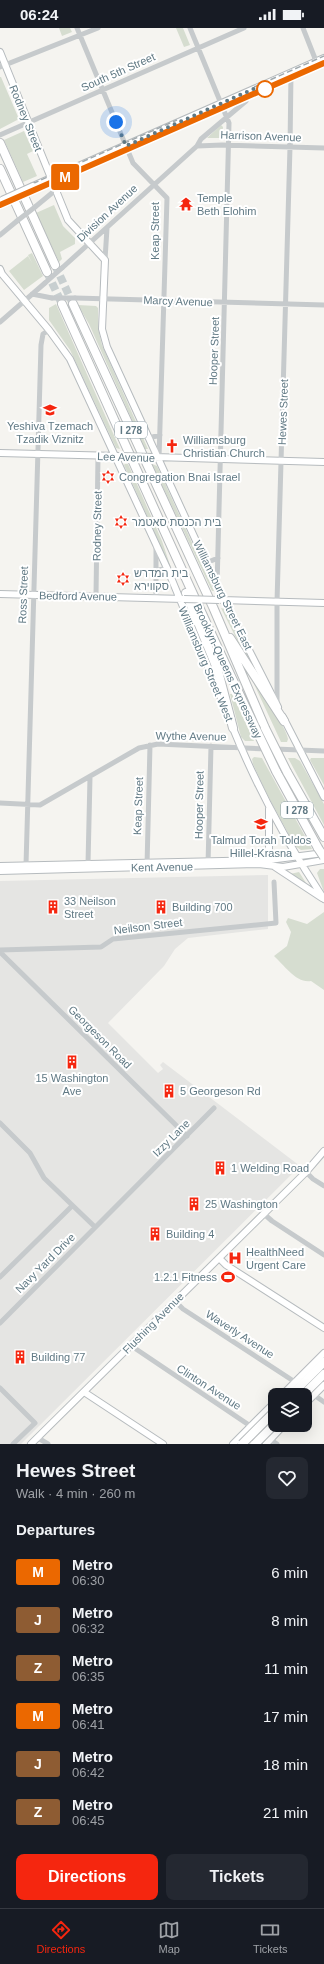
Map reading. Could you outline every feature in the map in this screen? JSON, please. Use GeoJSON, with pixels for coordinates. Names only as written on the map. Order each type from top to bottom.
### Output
{"type":"FeatureCollection","features":[{"type":"Feature","properties":{"kind":"highway"},"geometry":{"type":"LineString","coordinates":[[0,143],[58,266]]}},
{"type":"Feature","properties":{"kind":"highway"},"geometry":{"type":"LineString","coordinates":[[0,168],[47,272]]}},
{"type":"Feature","properties":{"kind":"highway","name":"Brooklyn-Queens Expressway"},"geometry":{"type":"LineString","coordinates":[[74,301],[213,607],[265,728],[287,772],[324,837]]}},
{"type":"Feature","properties":{"kind":"highway","name":"Brooklyn-Queens Expressway"},"geometry":{"type":"LineString","coordinates":[[62,304],[181,569],[255,727],[276,771],[324,859]]}},
{"type":"Feature","properties":{"kind":"highway"},"geometry":{"type":"LineString","coordinates":[[181,569],[180,577],[218,671],[233,728]]}},
{"type":"Feature","properties":{"kind":"highway"},"geometry":{"type":"LineString","coordinates":[[213,607],[242,657],[284,721]]}},
{"type":"Feature","properties":{"kind":"highway"},"geometry":{"type":"LineString","coordinates":[[298,1388],[324,1362]]}},
{"type":"Feature","properties":{"kind":"highway"},"geometry":{"type":"LineString","coordinates":[[310,1388],[324,1374]]}},
{"type":"Feature","properties":{"kind":"highway"},"geometry":{"type":"LineString","coordinates":[[242,1444],[268,1418]]}},
{"type":"Feature","properties":{"kind":"highway"},"geometry":{"type":"LineString","coordinates":[[255,1444],[268,1431]]}},
{"type":"Feature","properties":{"kind":"main road","name":"Rodney Street"},"geometry":{"type":"LineString","coordinates":[[0,52],[3,66],[52,181]]}},
{"type":"Feature","properties":{"kind":"main road"},"geometry":{"type":"LineString","coordinates":[[1,200],[33,186],[52,181],[85,164],[324,58]]}},
{"type":"Feature","properties":{"kind":"main road"},"geometry":{"type":"LineString","coordinates":[[54,193],[68,220],[105,260],[103,299]]}},
{"type":"Feature","properties":{"kind":"main road"},"geometry":{"type":"LineString","coordinates":[[0,269],[2,274],[25,300]]}},
{"type":"Feature","properties":{"kind":"main road","name":"Williamsburg Street East"},"geometry":{"type":"LineString","coordinates":[[103,299],[102,329],[107,347],[159,458],[217,587],[221,600],[277,703],[284,721],[324,797]]}},
{"type":"Feature","properties":{"kind":"main road","name":"Williamsburg Street West"},"geometry":{"type":"LineString","coordinates":[[25,300],[70,359],[182,599],[241,748],[269,808],[301,864],[324,899]]}},
{"type":"Feature","properties":{"kind":"main road","name":"Lee Avenue"},"geometry":{"type":"LineString","coordinates":[[0,453],[324,462]]}},
{"type":"Feature","properties":{"kind":"main road","name":"Bedford Avenue"},"geometry":{"type":"LineString","coordinates":[[0,594],[324,603]]}},
{"type":"Feature","properties":{"kind":"main road"},"geometry":{"type":"LineString","coordinates":[[269,808],[269,860]]}},
{"type":"Feature","properties":{"kind":"main road","name":"Kent Avenue"},"geometry":{"type":"LineString","coordinates":[[0,871],[269,860],[297,857],[321,851]]}},
{"type":"Feature","properties":{"kind":"main road","name":"Kent Avenue"},"geometry":{"type":"LineString","coordinates":[[208,863],[283,867],[324,859]]}},
{"type":"Feature","properties":{"kind":"main road","name":"Kent Avenue"},"geometry":{"type":"LineString","coordinates":[[0,866],[88,864],[147,865]]}},
{"type":"Feature","properties":{"kind":"main road"},"geometry":{"type":"LineString","coordinates":[[273,866],[324,899]]}},
{"type":"Feature","properties":{"kind":"main road","name":"Flushing Avenue"},"geometry":{"type":"LineString","coordinates":[[31,1444],[175,1301],[217,1256],[264,1214],[306,1172],[324,1151]]}},
{"type":"Feature","properties":{"kind":"main road"},"geometry":{"type":"LineString","coordinates":[[217,1256],[226,1265],[324,1328]]}},
{"type":"Feature","properties":{"kind":"main road"},"geometry":{"type":"LineString","coordinates":[[289,1388],[324,1353]]}},
{"type":"Feature","properties":{"kind":"main road"},"geometry":{"type":"LineString","coordinates":[[314,1396],[324,1385]]}},
{"type":"Feature","properties":{"kind":"main road"},"geometry":{"type":"LineString","coordinates":[[84,1392],[163,1444]]}},
{"type":"Feature","properties":{"kind":"main road"},"geometry":{"type":"LineString","coordinates":[[234,1444],[268,1409]]}},
{"type":"Feature","properties":{"kind":"main road"},"geometry":{"type":"LineString","coordinates":[[268,1442],[277,1432]]}},
{"type":"Feature","properties":{"kind":"street","name":"Keap Street"},"geometry":{"type":"LineString","coordinates":[[78,28],[133,163],[167,198],[159,458]]}},
{"type":"Feature","properties":{"kind":"street"},"geometry":{"type":"LineString","coordinates":[[3,66],[98,28]]}},
{"type":"Feature","properties":{"kind":"street","name":"Hooper Street"},"geometry":{"type":"LineString","coordinates":[[190,28],[229,123],[217,587]]}},
{"type":"Feature","properties":{"kind":"street","name":"South 5th Street"},"geometry":{"type":"LineString","coordinates":[[0,135],[244,28]]}},
{"type":"Feature","properties":{"kind":"street"},"geometry":{"type":"LineString","coordinates":[[303,28],[316,62]]}},
{"type":"Feature","properties":{"kind":"street","name":"Hewes Street"},"geometry":{"type":"LineString","coordinates":[[277,703],[277,602],[291,73]]}},
{"type":"Feature","properties":{"kind":"street","name":"Division Avenue"},"geometry":{"type":"LineString","coordinates":[[0,322],[45,283],[58,266],[90,243],[197,146],[201,139],[246,101]]}},
{"type":"Feature","properties":{"kind":"street","name":"Harrison Avenue"},"geometry":{"type":"LineString","coordinates":[[197,146],[229,145],[324,148]]}},
{"type":"Feature","properties":{"kind":"street"},"geometry":{"type":"LineString","coordinates":[[60,186],[85,164]]}},
{"type":"Feature","properties":{"kind":"street"},"geometry":{"type":"LineString","coordinates":[[0,235],[35,206],[54,193]]}},
{"type":"Feature","properties":{"kind":"street"},"geometry":{"type":"LineString","coordinates":[[105,260],[106,228]]}},
{"type":"Feature","properties":{"kind":"street","name":"Marcy Avenue"},"geometry":{"type":"LineString","coordinates":[[32,294],[74,301],[103,299],[324,305]]}},
{"type":"Feature","properties":{"kind":"street","name":"Ross Street"},"geometry":{"type":"LineString","coordinates":[[26,866],[41,345],[43,334],[49,330]]}},
{"type":"Feature","properties":{"kind":"street"},"geometry":{"type":"LineString","coordinates":[[149,438],[160,435]]}},
{"type":"Feature","properties":{"kind":"street","name":"Rodney Street"},"geometry":{"type":"LineString","coordinates":[[96,596],[98,456]]}},
{"type":"Feature","properties":{"kind":"street"},"geometry":{"type":"LineString","coordinates":[[156,546],[154,570],[156,598]]}},
{"type":"Feature","properties":{"kind":"street"},"geometry":{"type":"LineString","coordinates":[[206,563],[218,558]]}},
{"type":"Feature","properties":{"kind":"street"},"geometry":{"type":"LineString","coordinates":[[154,570],[167,568]]}},
{"type":"Feature","properties":{"kind":"street","name":"Keap Street"},"geometry":{"type":"LineString","coordinates":[[147,865],[150,745]]}},
{"type":"Feature","properties":{"kind":"street","name":"Wythe Avenue"},"geometry":{"type":"LineString","coordinates":[[0,803],[40,804],[141,747],[150,745],[324,751]]}},
{"type":"Feature","properties":{"kind":"street","name":"Hooper Street"},"geometry":{"type":"LineString","coordinates":[[208,863],[211,746]]}},
{"type":"Feature","properties":{"kind":"street"},"geometry":{"type":"LineString","coordinates":[[88,864],[90,776]]}},
{"type":"Feature","properties":{"kind":"street","name":"Neilson Street"},"geometry":{"type":"LineString","coordinates":[[0,951],[101,947],[113,939],[276,923],[274,882]]}},
{"type":"Feature","properties":{"kind":"street","name":"Georgeson Road"},"geometry":{"type":"LineString","coordinates":[[0,951],[187,1136]]}},
{"type":"Feature","properties":{"kind":"street","name":"Izzy Lane"},"geometry":{"type":"LineString","coordinates":[[141,1181],[214,1108]]}},
{"type":"Feature","properties":{"kind":"street"},"geometry":{"type":"LineString","coordinates":[[0,1123],[29,1151],[44,1178],[95,1227]]}},
{"type":"Feature","properties":{"kind":"street"},"geometry":{"type":"LineString","coordinates":[[306,1172],[313,1179],[324,1186]]}},
{"type":"Feature","properties":{"kind":"street","name":"Navy Yard Drive"},"geometry":{"type":"LineString","coordinates":[[2,1321],[141,1181]]}},
{"type":"Feature","properties":{"kind":"street","name":"Navy Yard Drive"},"geometry":{"type":"LineString","coordinates":[[0,1277],[72,1206]]}},
{"type":"Feature","properties":{"kind":"street"},"geometry":{"type":"LineString","coordinates":[[264,1214],[272,1221],[324,1255]]}},
{"type":"Feature","properties":{"kind":"street","name":"Waverly Avenue"},"geometry":{"type":"LineString","coordinates":[[175,1301],[183,1309],[295,1382]]}},
{"type":"Feature","properties":{"kind":"street","name":"Clinton Avenue"},"geometry":{"type":"LineString","coordinates":[[130,1345],[251,1426],[268,1442],[277,1444]]}},
{"type":"Feature","properties":{"kind":"street"},"geometry":{"type":"LineString","coordinates":[[0,1388],[35,1423],[14,1444]]}},
{"type":"Feature","properties":{"kind":"street"},"geometry":{"type":"LineString","coordinates":[[314,1396],[324,1402]]}},
{"type":"Feature","properties":{"kind":"street"},"geometry":{"type":"LineString","coordinates":[[38,1438],[48,1444]]}},
{"type":"Feature","properties":{"kind":"shaded area"},"geometry":{"type":"Polygon","coordinates":[[[59,28],[70,28],[72,32],[62,36],[59,28]]]}},
{"type":"Feature","properties":{"kind":"shaded area"},"geometry":{"type":"Polygon","coordinates":[[[176,28],[183,28],[190,45],[184,47],[176,28]]]}},
{"type":"Feature","properties":{"kind":"shaded area"},"geometry":{"type":"Polygon","coordinates":[[[0,77],[19,119],[0,129],[0,77]]]}},
{"type":"Feature","properties":{"kind":"shaded area"},"geometry":{"type":"Polygon","coordinates":[[[221,125],[223,127],[222,138],[207,138],[221,125]]]}},
{"type":"Feature","properties":{"kind":"shaded area"},"geometry":{"type":"Polygon","coordinates":[[[24,131],[33,151],[27,154],[37,176],[23,182],[4,140],[24,131]]]}},
{"type":"Feature","properties":{"kind":"shaded area"},"geometry":{"type":"Polygon","coordinates":[[[54,205],[63,226],[75,238],[75,244],[60,252],[62,259],[59,262],[36,213],[54,205]]]}},
{"type":"Feature","properties":{"kind":"shaded area"},"geometry":{"type":"Polygon","coordinates":[[[32,253],[43,276],[24,290],[9,271],[28,256],[32,263],[28,255],[32,253]]]}},
{"type":"Feature","properties":{"kind":"shaded area"},"geometry":{"type":"Polygon","coordinates":[[[56,304],[120,449],[116,448],[70,350],[49,320],[49,308],[56,304]]]}},
{"type":"Feature","properties":{"kind":"shaded area"},"geometry":{"type":"Polygon","coordinates":[[[78,305],[96,306],[98,308],[98,328],[102,345],[148,449],[145,449],[89,324],[78,305]]]}},
{"type":"Feature","properties":{"kind":"shaded area"},"geometry":{"type":"Polygon","coordinates":[[[128,464],[162,541],[172,571],[124,465],[128,464]]]}},
{"type":"Feature","properties":{"kind":"shaded area"},"geometry":{"type":"Polygon","coordinates":[[[152,464],[157,466],[214,591],[212,591],[152,464]]]}},
{"type":"Feature","properties":{"kind":"shaded area"},"geometry":{"type":"Polygon","coordinates":[[[221,608],[224,609],[256,671],[246,658],[221,608]]]}},
{"type":"Feature","properties":{"kind":"shaded area"},"geometry":{"type":"Polygon","coordinates":[[[254,684],[263,693],[279,719],[287,734],[287,742],[281,742],[254,684]]]}},
{"type":"Feature","properties":{"kind":"shaded area"},"geometry":{"type":"Polygon","coordinates":[[[230,694],[232,694],[254,741],[245,741],[241,737],[230,694]]]}},
{"type":"Feature","properties":{"kind":"shaded area"},"geometry":{"type":"Polygon","coordinates":[[[254,757],[262,758],[312,849],[301,850],[295,846],[268,796],[253,764],[252,759],[254,757]]]}},
{"type":"Feature","properties":{"kind":"shaded area"},"geometry":{"type":"Polygon","coordinates":[[[288,758],[295,758],[300,761],[324,804],[324,825],[288,758]]]}},
{"type":"Feature","properties":{"kind":"shaded area"},"geometry":{"type":"Polygon","coordinates":[[[311,758],[324,758],[324,785],[310,760],[311,758]]]}},
{"type":"Feature","properties":{"kind":"shaded area"},"geometry":{"type":"Polygon","coordinates":[[[320,869],[324,869],[324,892],[317,873],[320,869]]]}},
{"type":"Feature","properties":{"kind":"shaded area"},"geometry":{"type":"Polygon","coordinates":[[[299,872],[308,886],[290,874],[299,872]]]}},
{"type":"Feature","properties":{"kind":"shaded area"},"geometry":{"type":"Polygon","coordinates":[[[268,875],[268,929],[188,938],[175,949],[164,966],[108,1023],[158,1073],[163,1069],[160,1065],[163,1062],[300,1166],[21,1444],[0,1444],[0,881],[268,875]]]}},
{"type":"Feature","properties":{"kind":"shaded area"},"geometry":{"type":"Polygon","coordinates":[[[324,912],[324,990],[311,981],[301,980],[296,977],[274,956],[287,946],[291,932],[286,922],[288,918],[307,924],[324,912]]]}},
{"type":"Feature","properties":{"kind":"tunnel"},"geometry":{"type":"LineString","coordinates":[[52,193],[60,186]]}},
{"type":"Feature","properties":{"kind":"tunnel"},"geometry":{"type":"LineString","coordinates":[[55,265],[73,304]]}},
{"type":"Feature","properties":{"kind":"tunnel"},"geometry":{"type":"LineString","coordinates":[[47,272],[62,304]]}},
{"type":"Feature","properties":{"kind":"railway"},"geometry":{"type":"LineString","coordinates":[[254,87],[324,56]]}},
{"type":"Feature","properties":{"kind":"railway"},"geometry":{"type":"LineString","coordinates":[[0,205],[324,63]]}},
{"type":"Feature","properties":{"kind":"railway"},"geometry":{"type":"LineString","coordinates":[[0,198],[177,120]]}},
{"type":"Feature","properties":{"kind":"metro line","name":"M"},"geometry":{"type":"LineString","coordinates":[[0,205],[324,63]]}},
{"type":"Feature","properties":{"kind":"place","name":"Temple Beth Elohim"},"geometry":{"type":"Point","coordinates":[186,204]}},
{"type":"Feature","properties":{"kind":"place","name":"Yeshiva Tzemach Tzadik Viznitz"},"geometry":{"type":"Point","coordinates":[50,410]}},
{"type":"Feature","properties":{"kind":"place","name":"Williamsburg Christian Church"},"geometry":{"type":"Point","coordinates":[172,446]}},
{"type":"Feature","properties":{"kind":"place","name":"Congregation Bnai Israel"},"geometry":{"type":"Point","coordinates":[108,477]}},
{"type":"Feature","properties":{"kind":"place","name":"בית הכנסת סאטמר"},"geometry":{"type":"Point","coordinates":[121,522]}},
{"type":"Feature","properties":{"kind":"place","name":"בית המדרש סקווירא"},"geometry":{"type":"Point","coordinates":[123,579]}},
{"type":"Feature","properties":{"kind":"place","name":"Talmud Torah Toldos Hillel-Krasna"},"geometry":{"type":"Point","coordinates":[261,824]}},
{"type":"Feature","properties":{"kind":"place","name":"33 Neilson Street"},"geometry":{"type":"Point","coordinates":[53,907]}},
{"type":"Feature","properties":{"kind":"place","name":"Building 700"},"geometry":{"type":"Point","coordinates":[161,907]}},
{"type":"Feature","properties":{"kind":"place","name":"15 Washington Ave"},"geometry":{"type":"Point","coordinates":[72,1062]}},
{"type":"Feature","properties":{"kind":"place","name":"5 Georgeson Rd"},"geometry":{"type":"Point","coordinates":[169,1091]}},
{"type":"Feature","properties":{"kind":"place","name":"1 Welding Road"},"geometry":{"type":"Point","coordinates":[220,1168]}},
{"type":"Feature","properties":{"kind":"place","name":"25 Washington"},"geometry":{"type":"Point","coordinates":[194,1204]}},
{"type":"Feature","properties":{"kind":"place","name":"Building 4"},"geometry":{"type":"Point","coordinates":[155,1234]}},
{"type":"Feature","properties":{"kind":"place","name":"HealthNeed Urgent Care"},"geometry":{"type":"Point","coordinates":[235,1258]}},
{"type":"Feature","properties":{"kind":"place","name":"1.2.1 Fitness"},"geometry":{"type":"Point","coordinates":[228,1277]}},
{"type":"Feature","properties":{"kind":"place","name":"Building 77"},"geometry":{"type":"Point","coordinates":[20,1357]}},
{"type":"Feature","properties":{"kind":"route"},"geometry":{"type":"LineString","coordinates":[[116,122],[126,146],[269,82],[265,89]]}}]}
